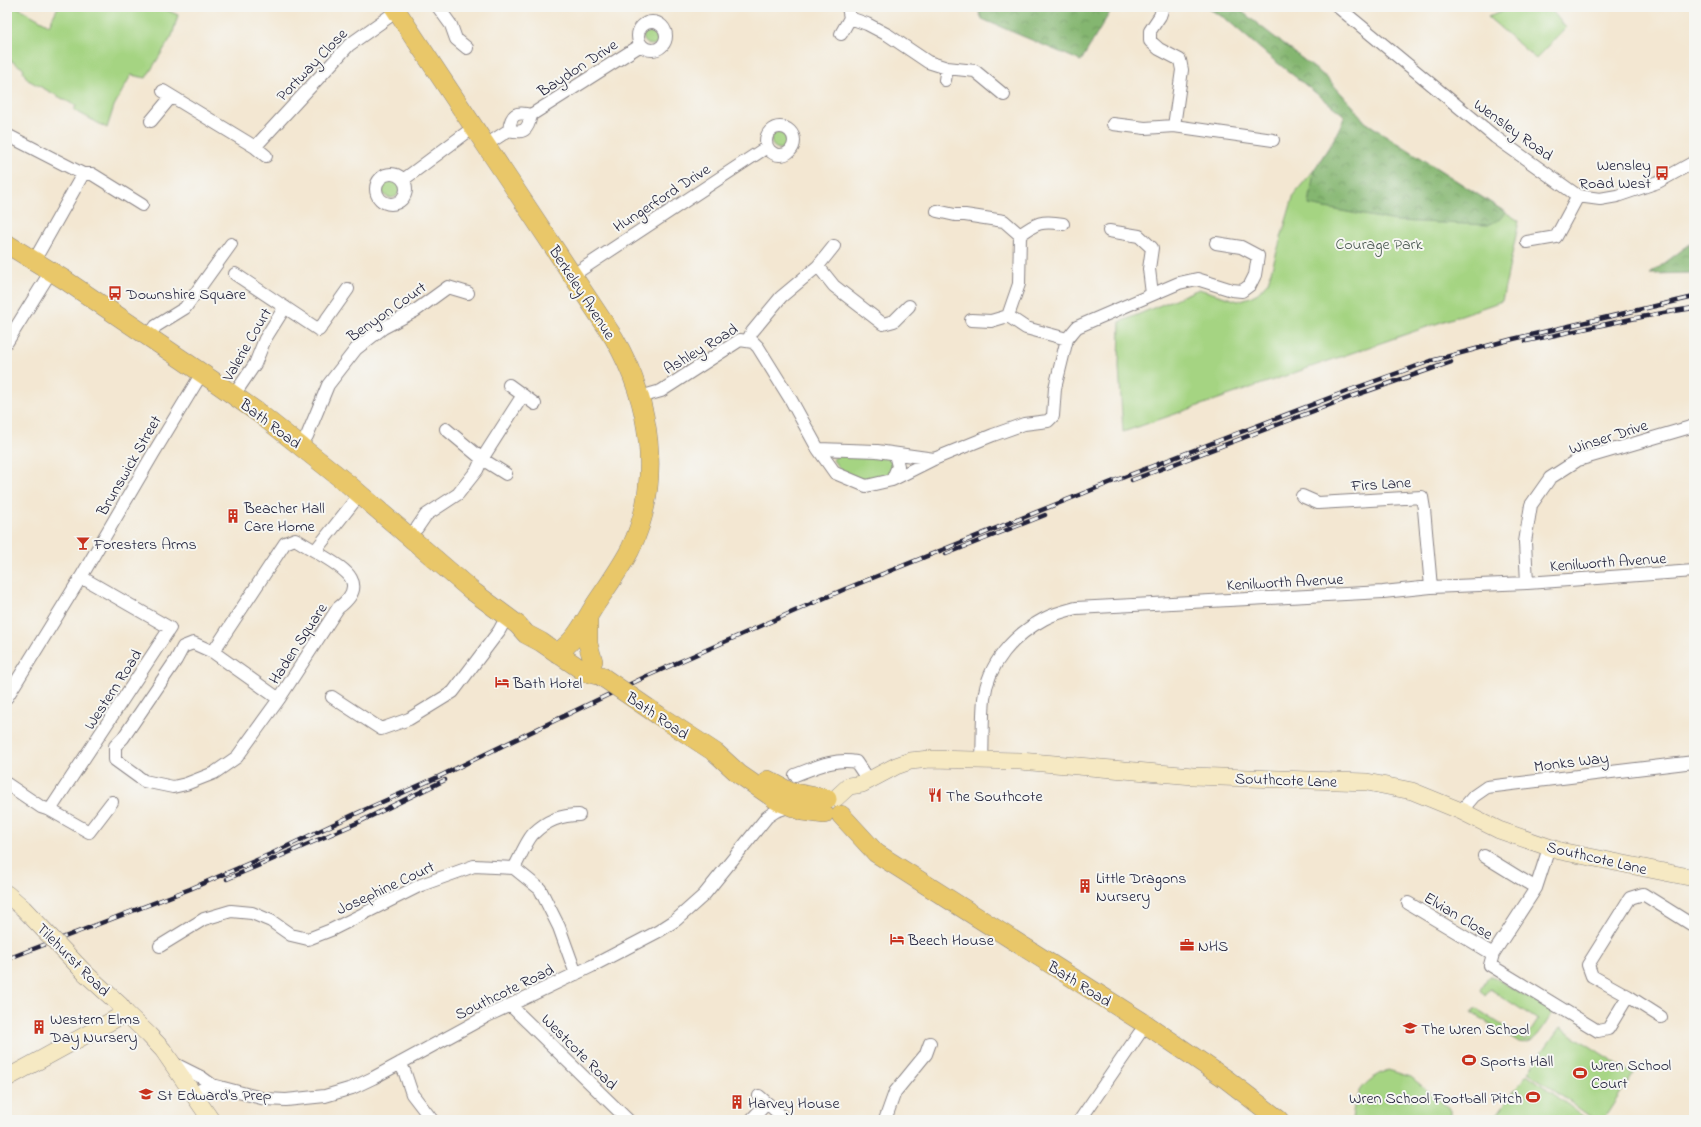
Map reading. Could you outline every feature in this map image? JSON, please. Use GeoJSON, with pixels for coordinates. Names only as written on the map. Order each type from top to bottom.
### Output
{"type":"FeatureCollection","features":[{"type":"Feature","properties":{"kind":"main road","name":"Berkeley Avenue"},"geometry":{"type":"LineString","coordinates":[[395,9],[573,275],[624,355],[640,397],[647,430],[649,455],[646,501],[638,528],[630,550],[613,579],[591,612],[563,646]]}},
{"type":"Feature","properties":{"kind":"main road","name":"Bath Road"},"geometry":{"type":"LineString","coordinates":[[7,244],[51,271],[149,336],[300,445],[409,535],[471,590],[512,621],[526,634],[563,646],[593,670],[716,753],[739,774],[765,793],[809,813],[834,809]]}},
{"type":"Feature","properties":{"kind":"main road"},"geometry":{"type":"LineString","coordinates":[[591,612],[588,644],[593,670]]}},
{"type":"Feature","properties":{"kind":"main road","name":"Bath Road"},"geometry":{"type":"LineString","coordinates":[[716,753],[734,760],[790,792],[834,809],[876,854],[1147,1025],[1226,1079],[1279,1120]]}},
{"type":"Feature","properties":{"kind":"street"},"geometry":{"type":"LineString","coordinates":[[438,7],[451,25],[456,39],[467,48]]}},
{"type":"Feature","properties":{"kind":"street"},"geometry":{"type":"LineString","coordinates":[[1163,7],[1160,16],[1150,31],[1150,41],[1159,49],[1180,60],[1182,70],[1174,126]]}},
{"type":"Feature","properties":{"kind":"street","name":"Wensley Road"},"geometry":{"type":"LineString","coordinates":[[1338,7],[1495,137],[1578,196],[1600,199],[1617,196],[1658,182],[1694,162]]}},
{"type":"Feature","properties":{"kind":"street","name":"Portway Close"},"geometry":{"type":"LineString","coordinates":[[255,147],[349,45],[395,9]]}},
{"type":"Feature","properties":{"kind":"street"},"geometry":{"type":"LineString","coordinates":[[840,34],[849,13],[888,35],[946,74],[975,71],[1004,95]]}},
{"type":"Feature","properties":{"kind":"street","name":"Baydon Drive"},"geometry":{"type":"LineString","coordinates":[[486,145],[508,130],[517,132],[524,131],[529,125],[531,115],[640,45]]}},
{"type":"Feature","properties":{"kind":"street"},"geometry":{"type":"LineString","coordinates":[[151,121],[167,94],[255,147],[266,156]]}},
{"type":"Feature","properties":{"kind":"street"},"geometry":{"type":"LineString","coordinates":[[1114,124],[1145,128],[1174,126],[1273,140]]}},
{"type":"Feature","properties":{"kind":"street"},"geometry":{"type":"LineString","coordinates":[[403,180],[474,127]]}},
{"type":"Feature","properties":{"kind":"street"},"geometry":{"type":"LineString","coordinates":[[7,135],[83,174],[92,174],[142,205]]}},
{"type":"Feature","properties":{"kind":"street","name":"Hungerford Drive"},"geometry":{"type":"LineString","coordinates":[[573,275],[767,147]]}},
{"type":"Feature","properties":{"kind":"street"},"geometry":{"type":"LineString","coordinates":[[34,260],[83,174]]}},
{"type":"Feature","properties":{"kind":"street"},"geometry":{"type":"LineString","coordinates":[[1527,242],[1556,237],[1578,196]]}},
{"type":"Feature","properties":{"kind":"street"},"geometry":{"type":"LineString","coordinates":[[937,211],[955,215],[965,215],[1004,221],[1020,235],[1019,284],[1008,316]]}},
{"type":"Feature","properties":{"kind":"street"},"geometry":{"type":"LineString","coordinates":[[1020,235],[1034,224],[1047,221],[1063,224]]}},
{"type":"Feature","properties":{"kind":"street"},"geometry":{"type":"LineString","coordinates":[[1109,231],[1140,236],[1152,248],[1149,269],[1152,294]]}},
{"type":"Feature","properties":{"kind":"street"},"geometry":{"type":"LineString","coordinates":[[748,340],[753,342],[758,347],[791,400],[818,448],[835,473],[846,479],[866,486],[892,480],[934,460],[1024,424],[1048,421],[1053,416],[1055,388],[1067,339],[1077,327],[1178,283],[1197,279],[1232,290],[1242,291],[1250,285],[1255,275],[1258,256],[1241,247],[1216,243]]}},
{"type":"Feature","properties":{"kind":"street"},"geometry":{"type":"LineString","coordinates":[[149,336],[156,326],[185,308],[230,244]]}},
{"type":"Feature","properties":{"kind":"street","name":"Ashley Road"},"geometry":{"type":"LineString","coordinates":[[640,397],[661,391],[740,340],[748,340],[752,332],[781,297],[818,266],[834,246]]}},
{"type":"Feature","properties":{"kind":"street"},"geometry":{"type":"LineString","coordinates":[[818,266],[834,286],[882,324],[894,322],[909,306]]}},
{"type":"Feature","properties":{"kind":"street"},"geometry":{"type":"LineString","coordinates":[[7,342],[51,271]]}},
{"type":"Feature","properties":{"kind":"street","name":"Valerie Court"},"geometry":{"type":"LineString","coordinates":[[235,274],[319,330],[348,289]]}},
{"type":"Feature","properties":{"kind":"street","name":"Benyon Court"},"geometry":{"type":"LineString","coordinates":[[300,445],[307,436],[328,385],[356,349],[383,328],[415,311],[448,287],[468,293]]}},
{"type":"Feature","properties":{"kind":"street","name":"Valerie Court"},"geometry":{"type":"LineString","coordinates":[[234,396],[255,364],[265,339],[285,307]]}},
{"type":"Feature","properties":{"kind":"street"},"geometry":{"type":"LineString","coordinates":[[971,320],[992,321],[1008,316]]}},
{"type":"Feature","properties":{"kind":"street"},"geometry":{"type":"LineString","coordinates":[[1008,316],[1026,328],[1067,339]]}},
{"type":"Feature","properties":{"kind":"street","name":"Brunswick Street"},"geometry":{"type":"LineString","coordinates":[[7,697],[81,577],[202,373]]}},
{"type":"Feature","properties":{"kind":"street"},"geometry":{"type":"LineString","coordinates":[[509,385],[534,404]]}},
{"type":"Feature","properties":{"kind":"street"},"geometry":{"type":"LineString","coordinates":[[409,535],[426,515],[458,494],[477,470],[482,459],[523,395]]}},
{"type":"Feature","properties":{"kind":"street","name":"Winser Drive"},"geometry":{"type":"LineString","coordinates":[[1527,583],[1525,542],[1531,506],[1550,478],[1578,460],[1694,426]]}},
{"type":"Feature","properties":{"kind":"street"},"geometry":{"type":"LineString","coordinates":[[446,429],[482,459],[508,473]]}},
{"type":"Feature","properties":{"kind":"street"},"geometry":{"type":"LineString","coordinates":[[818,448],[877,451],[934,460]]}},
{"type":"Feature","properties":{"kind":"street"},"geometry":{"type":"LineString","coordinates":[[892,480],[898,466],[895,454]]}},
{"type":"Feature","properties":{"kind":"street"},"geometry":{"type":"LineString","coordinates":[[315,551],[360,494]]}},
{"type":"Feature","properties":{"kind":"street","name":"Firs Lane"},"geometry":{"type":"LineString","coordinates":[[1302,496],[1318,504],[1422,497],[1431,587]]}},
{"type":"Feature","properties":{"kind":"street","name":"Haden Square"},"geometry":{"type":"LineString","coordinates":[[295,539],[349,573],[353,581],[353,592],[347,601],[338,608],[279,699],[213,652],[285,543],[295,539]]}},
{"type":"Feature","properties":{"kind":"street","name":"Kenilworth Avenue"},"geometry":{"type":"LineString","coordinates":[[982,760],[984,698],[993,670],[1001,654],[1021,634],[1045,618],[1076,608],[1376,592],[1431,587],[1527,583],[1694,571]]}},
{"type":"Feature","properties":{"kind":"street","name":"Western Road"},"geometry":{"type":"LineString","coordinates":[[50,810],[170,628],[81,577]]}},
{"type":"Feature","properties":{"kind":"street"},"geometry":{"type":"LineString","coordinates":[[332,697],[381,729],[409,719],[453,692],[499,631],[512,621]]}},
{"type":"Feature","properties":{"kind":"street"},"geometry":{"type":"LineString","coordinates":[[213,652],[193,643],[183,648],[124,738],[115,746],[115,760],[144,781],[174,787],[186,784],[214,773],[237,757],[279,699]]}},
{"type":"Feature","properties":{"kind":"street","name":"Southcote Lane"},"geometry":{"type":"LineString","coordinates":[[834,809],[849,786],[865,782],[896,766],[930,759],[982,760],[1193,776],[1367,782],[1412,791],[1461,811],[1499,830],[1549,848],[1580,856],[1694,878]]}},
{"type":"Feature","properties":{"kind":"street"},"geometry":{"type":"LineString","coordinates":[[795,775],[829,763],[845,760],[856,762],[865,782]]}},
{"type":"Feature","properties":{"kind":"street","name":"Monks Way"},"geometry":{"type":"LineString","coordinates":[[1461,811],[1474,796],[1487,788],[1694,762]]}},
{"type":"Feature","properties":{"kind":"street"},"geometry":{"type":"LineString","coordinates":[[7,784],[41,807],[50,810],[89,832],[112,802]]}},
{"type":"Feature","properties":{"kind":"street"},"geometry":{"type":"LineString","coordinates":[[765,793],[769,800],[767,817]]}},
{"type":"Feature","properties":{"kind":"street","name":"Southcote Road"},"geometry":{"type":"LineString","coordinates":[[171,1062],[201,1077],[212,1085],[265,1098],[309,1098],[325,1096],[352,1088],[480,1020],[576,974],[659,931],[688,910],[704,895],[767,817],[776,811],[791,806]]}},
{"type":"Feature","properties":{"kind":"street"},"geometry":{"type":"LineString","coordinates":[[576,974],[559,927],[540,889],[514,868],[533,833],[554,819],[566,815],[579,815]]}},
{"type":"Feature","properties":{"kind":"street"},"geometry":{"type":"LineString","coordinates":[[1492,960],[1536,888],[1549,848]]}},
{"type":"Feature","properties":{"kind":"street"},"geometry":{"type":"LineString","coordinates":[[1484,856],[1536,888]]}},
{"type":"Feature","properties":{"kind":"street","name":"Josephine Court"},"geometry":{"type":"LineString","coordinates":[[160,946],[204,919],[230,911],[252,913],[271,921],[291,935],[308,939],[331,930],[422,885],[474,866],[514,868]]}},
{"type":"Feature","properties":{"kind":"street","name":"Tilehurst Road"},"geometry":{"type":"LineString","coordinates":[[7,894],[23,908],[85,973],[120,1005],[126,1014],[148,1035],[171,1062],[211,1120]]}},
{"type":"Feature","properties":{"kind":"street"},"geometry":{"type":"LineString","coordinates":[[1661,1017],[1592,976],[1588,965],[1630,898],[1643,894],[1694,926]]}},
{"type":"Feature","properties":{"kind":"street","name":"Elvian Close"},"geometry":{"type":"LineString","coordinates":[[1408,903],[1598,1031],[1608,1029],[1628,996]]}},
{"type":"Feature","properties":{"kind":"street","name":"Westcote Road"},"geometry":{"type":"LineString","coordinates":[[510,1005],[628,1120]]}},
{"type":"Feature","properties":{"kind":"street"},"geometry":{"type":"LineString","coordinates":[[7,1078],[126,1014]]}},
{"type":"Feature","properties":{"kind":"street"},"geometry":{"type":"LineString","coordinates":[[1080,1120],[1139,1034],[1147,1025]]}},
{"type":"Feature","properties":{"kind":"street"},"geometry":{"type":"LineString","coordinates":[[885,1120],[895,1092],[926,1054],[930,1043]]}},
{"type":"Feature","properties":{"kind":"street"},"geometry":{"type":"LineString","coordinates":[[400,1063],[405,1072],[412,1094],[432,1120]]}},
{"type":"Feature","properties":{"kind":"street"},"geometry":{"type":"LineString","coordinates":[[194,1094],[207,1086],[212,1085]]}},
{"type":"Feature","properties":{"kind":"street"},"geometry":{"type":"LineString","coordinates":[[751,1120],[763,1099],[786,1120]]}},
{"type":"Feature","properties":{"kind":"green space"},"geometry":{"type":"Polygon","coordinates":[[[7,7],[17,7],[49,25],[58,7],[160,7],[178,15],[172,36],[146,78],[131,75],[114,106],[107,128],[74,110],[76,106],[28,80],[23,72],[24,69],[7,58],[7,7]]]}},
{"type":"Feature","properties":{"kind":"green space"},"geometry":{"type":"Polygon","coordinates":[[[977,7],[1113,7],[1081,61],[982,19],[977,7]]]}},
{"type":"Feature","properties":{"kind":"green space"},"geometry":{"type":"Polygon","coordinates":[[[1206,7],[1236,7],[1327,78],[1365,122],[1505,212],[1501,219],[1488,225],[1396,221],[1309,205],[1314,170],[1334,139],[1345,116],[1270,57],[1226,19],[1206,7]]]}},
{"type":"Feature","properties":{"kind":"green space"},"geometry":{"type":"Polygon","coordinates":[[[1513,7],[1549,7],[1566,28],[1536,59],[1488,17],[1513,7]]]}},
{"type":"Feature","properties":{"kind":"green space"},"geometry":{"type":"Polygon","coordinates":[[[652,27],[658,30],[661,36],[658,42],[652,45],[646,42],[643,36],[646,30],[652,27]]]}},
{"type":"Feature","properties":{"kind":"green space","name":"Courage Park"},"geometry":{"type":"Polygon","coordinates":[[[1351,104],[1365,122],[1519,221],[1502,301],[1123,432],[1119,367],[1120,322],[1199,289],[1238,301],[1258,293],[1268,282],[1294,194],[1314,170],[1334,139],[1351,104]]]}},
{"type":"Feature","properties":{"kind":"green space"},"geometry":{"type":"Polygon","coordinates":[[[776,131],[784,131],[789,136],[787,147],[784,149],[776,149],[771,144],[771,136],[776,131]]]}},
{"type":"Feature","properties":{"kind":"green space"},"geometry":{"type":"Polygon","coordinates":[[[391,180],[397,183],[400,189],[397,195],[391,198],[385,195],[382,189],[385,183],[391,180]]]}},
{"type":"Feature","properties":{"kind":"green space"},"geometry":{"type":"Polygon","coordinates":[[[1694,241],[1694,273],[1650,274],[1694,241]]]}},
{"type":"Feature","properties":{"kind":"green space"},"geometry":{"type":"Polygon","coordinates":[[[838,453],[890,457],[894,471],[873,481],[849,477],[843,474],[833,460],[838,453]]]}},
{"type":"Feature","properties":{"kind":"green space"},"geometry":{"type":"Polygon","coordinates":[[[1489,976],[1492,976],[1552,1012],[1542,1029],[1530,1041],[1525,1043],[1519,1042],[1472,1013],[1474,1009],[1477,1009],[1525,1040],[1538,1020],[1490,989],[1485,995],[1481,990],[1489,976]]]}},
{"type":"Feature","properties":{"kind":"green space","name":"Wren School Court"},"geometry":{"type":"Polygon","coordinates":[[[1560,1027],[1633,1074],[1603,1120],[1595,1120],[1528,1072],[1560,1027]]]}},
{"type":"Feature","properties":{"kind":"green space"},"geometry":{"type":"Polygon","coordinates":[[[1388,1070],[1411,1077],[1451,1110],[1451,1120],[1352,1120],[1355,1102],[1361,1089],[1379,1074],[1388,1070]]]}},
{"type":"Feature","properties":{"kind":"green space","name":"Wren School Football Pitch"},"geometry":{"type":"Polygon","coordinates":[[[1527,1074],[1588,1120],[1493,1120],[1527,1074]]]}},
{"type":"Feature","properties":{"kind":"railway"},"geometry":{"type":"LineString","coordinates":[[7,959],[190,889],[273,853],[438,777],[647,676],[845,589],[1119,479],[1350,390],[1431,361],[1513,339],[1694,297]]}},
{"type":"Feature","properties":{"kind":"railway"},"geometry":{"type":"LineString","coordinates":[[1526,341],[1631,319],[1694,308]]}},
{"type":"Feature","properties":{"kind":"railway"},"geometry":{"type":"LineString","coordinates":[[1132,480],[1353,396],[1451,362]]}},
{"type":"Feature","properties":{"kind":"railway"},"geometry":{"type":"LineString","coordinates":[[946,554],[1045,515]]}},
{"type":"Feature","properties":{"kind":"railway"},"geometry":{"type":"LineString","coordinates":[[227,879],[357,823],[445,780]]}},
{"type":"Feature","properties":{"kind":"place","name":"Wensley Road West"},"geometry":{"type":"Point","coordinates":[1662,173]}},
{"type":"Feature","properties":{"kind":"place","name":"Downshire Square"},"geometry":{"type":"Point","coordinates":[115,293]}},
{"type":"Feature","properties":{"kind":"place","name":"Beacher Hall Care Home"},"geometry":{"type":"Point","coordinates":[233,516]}},
{"type":"Feature","properties":{"kind":"place","name":"Foresters Arms"},"geometry":{"type":"Point","coordinates":[83,543]}},
{"type":"Feature","properties":{"kind":"place","name":"Bath Hotel"},"geometry":{"type":"Point","coordinates":[502,682]}},
{"type":"Feature","properties":{"kind":"place","name":"The Southcote"},"geometry":{"type":"Point","coordinates":[935,795]}},
{"type":"Feature","properties":{"kind":"place","name":"Little Dragons Nursery"},"geometry":{"type":"Point","coordinates":[1085,886]}},
{"type":"Feature","properties":{"kind":"place","name":"Beech House"},"geometry":{"type":"Point","coordinates":[897,939]}},
{"type":"Feature","properties":{"kind":"place","name":"NHS"},"geometry":{"type":"Point","coordinates":[1187,945]}},
{"type":"Feature","properties":{"kind":"place","name":"Western Elms Day Nursery"},"geometry":{"type":"Point","coordinates":[39,1027]}},
{"type":"Feature","properties":{"kind":"place","name":"The Wren School"},"geometry":{"type":"Point","coordinates":[1410,1028]}},
{"type":"Feature","properties":{"kind":"place","name":"Sports Hall"},"geometry":{"type":"Point","coordinates":[1469,1060]}},
{"type":"Feature","properties":{"kind":"place","name":"Wren School Court"},"geometry":{"type":"Point","coordinates":[1580,1073]}},
{"type":"Feature","properties":{"kind":"place","name":"St Edward's Prep"},"geometry":{"type":"Point","coordinates":[146,1094]}},
{"type":"Feature","properties":{"kind":"place","name":"Wren School Football Pitch"},"geometry":{"type":"Point","coordinates":[1533,1097]}},
{"type":"Feature","properties":{"kind":"place","name":"Harvey House"},"geometry":{"type":"Point","coordinates":[737,1102]}}]}
